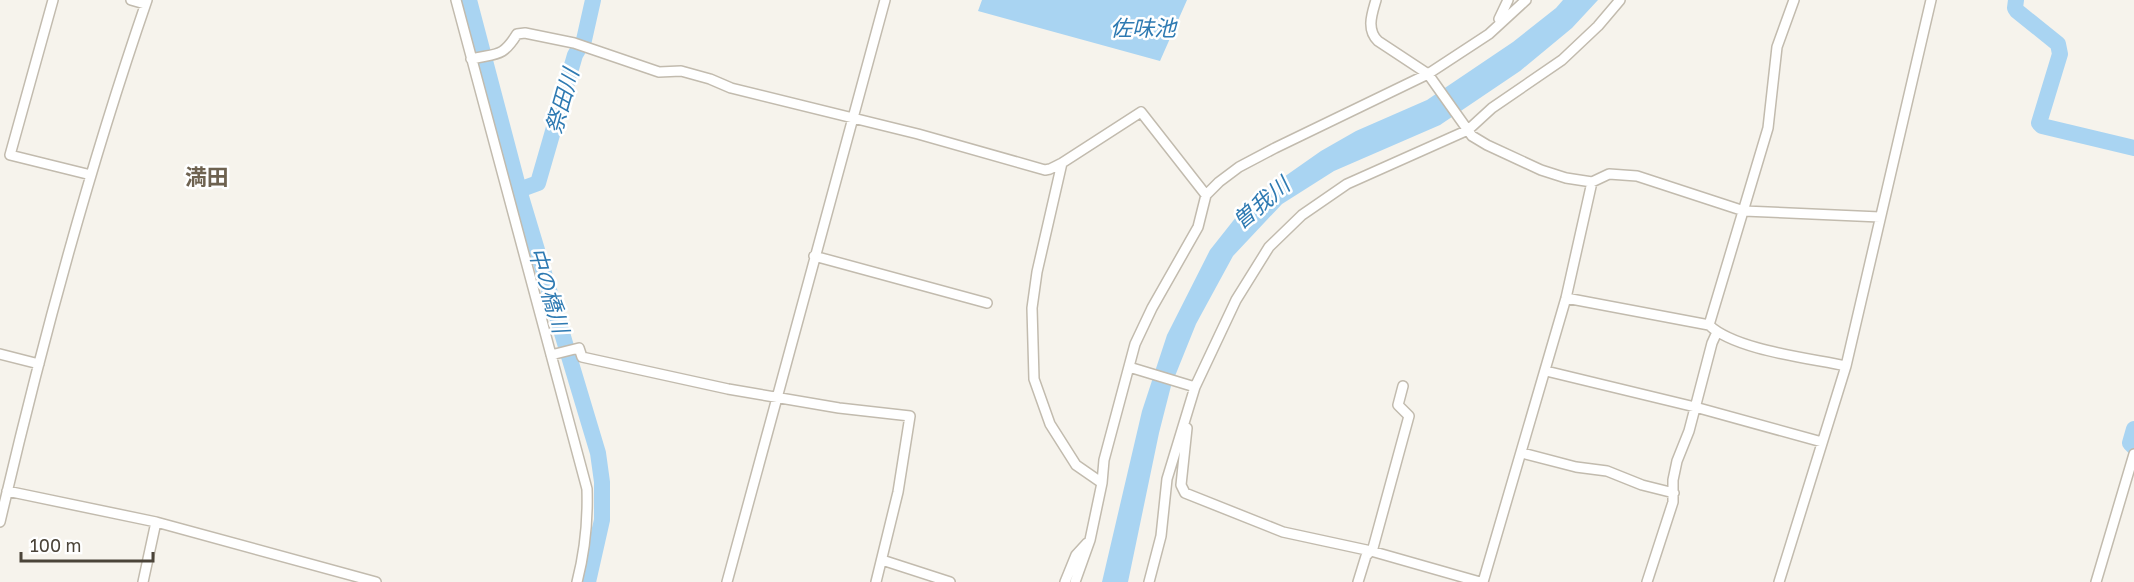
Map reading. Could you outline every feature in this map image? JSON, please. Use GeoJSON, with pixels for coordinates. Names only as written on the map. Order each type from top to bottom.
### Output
{"type":"FeatureCollection","features":[{"type":"Feature","properties":{"kind":"street"},"geometry":{"type":"LineString","coordinates":[[53,0],[10,155],[91,175]]}},
{"type":"Feature","properties":{"kind":"street"},"geometry":{"type":"LineString","coordinates":[[0,522],[39,364],[91,175],[146,2],[131,0]]}},
{"type":"Feature","properties":{"kind":"street"},"geometry":{"type":"LineString","coordinates":[[456,0],[586,489],[588,517],[577,582]]}},
{"type":"Feature","properties":{"kind":"street"},"geometry":{"type":"LineString","coordinates":[[727,582],[885,0]]}},
{"type":"Feature","properties":{"kind":"street"},"geometry":{"type":"LineString","coordinates":[[1376,0],[1370,27],[1372,35],[1430,76],[1472,136],[1486,145],[1541,170],[1566,178],[1592,182],[1608,174],[1637,176],[1744,210],[1880,217]]}},
{"type":"Feature","properties":{"kind":"street"},"geometry":{"type":"LineString","coordinates":[[1490,34],[1503,14],[1508,0]]}},
{"type":"Feature","properties":{"kind":"street"},"geometry":{"type":"LineString","coordinates":[[1076,582],[1090,540],[1102,483],[1104,460],[1132,368],[1139,335],[1197,227],[1206,195],[1239,167],[1430,76],[1490,34],[1526,0]]}},
{"type":"Feature","properties":{"kind":"street"},"geometry":{"type":"LineString","coordinates":[[1592,182],[1566,298],[1546,371],[1481,582],[1371,551],[1283,532],[1185,493],[1181,485],[1192,385],[1236,300],[1269,248],[1289,226],[1347,184],[1465,126],[1562,60],[1598,26],[1620,0]]}},
{"type":"Feature","properties":{"kind":"street"},"geometry":{"type":"LineString","coordinates":[[1709,325],[1768,128],[1777,47],[1794,0]]}},
{"type":"Feature","properties":{"kind":"street"},"geometry":{"type":"LineString","coordinates":[[1779,582],[1846,366],[1930,0]]}},
{"type":"Feature","properties":{"kind":"street"},"geometry":{"type":"LineString","coordinates":[[472,59],[501,54],[506,51],[517,34],[525,33],[574,43],[659,72],[681,71],[731,88],[918,134],[1045,170],[1062,163],[1141,112],[1206,195]]}},
{"type":"Feature","properties":{"kind":"street"},"geometry":{"type":"LineString","coordinates":[[1062,163],[1037,272],[1032,308],[1034,379],[1050,424],[1076,465],[1102,483]]}},
{"type":"Feature","properties":{"kind":"street"},"geometry":{"type":"LineString","coordinates":[[814,256],[987,303]]}},
{"type":"Feature","properties":{"kind":"street"},"geometry":{"type":"LineString","coordinates":[[1566,298],[1709,325],[1717,332],[1758,348],[1846,366]]}},
{"type":"Feature","properties":{"kind":"street"},"geometry":{"type":"LineString","coordinates":[[1647,582],[1673,502],[1673,480],[1677,461],[1689,431],[1712,343],[1717,332]]}},
{"type":"Feature","properties":{"kind":"street"},"geometry":{"type":"LineString","coordinates":[[552,355],[579,348],[582,357],[728,389],[839,408],[910,416],[898,492],[876,582]]}},
{"type":"Feature","properties":{"kind":"street"},"geometry":{"type":"LineString","coordinates":[[0,354],[39,364]]}},
{"type":"Feature","properties":{"kind":"street"},"geometry":{"type":"LineString","coordinates":[[1132,368],[1192,385]]}},
{"type":"Feature","properties":{"kind":"street"},"geometry":{"type":"LineString","coordinates":[[1546,371],[1695,407],[1822,442]]}},
{"type":"Feature","properties":{"kind":"street"},"geometry":{"type":"LineString","coordinates":[[1358,582],[1366,556],[1373,548],[1409,416],[1398,405],[1403,386]]}},
{"type":"Feature","properties":{"kind":"street"},"geometry":{"type":"LineString","coordinates":[[1149,582],[1161,536],[1167,478],[1189,408]]}},
{"type":"Feature","properties":{"kind":"street"},"geometry":{"type":"LineString","coordinates":[[1522,453],[1576,467],[1607,471],[1642,485],[1674,492]]}},
{"type":"Feature","properties":{"kind":"street"},"geometry":{"type":"LineString","coordinates":[[2096,582],[2134,454]]}},
{"type":"Feature","properties":{"kind":"street"},"geometry":{"type":"LineString","coordinates":[[7,491],[156,522],[376,582]]}},
{"type":"Feature","properties":{"kind":"street"},"geometry":{"type":"LineString","coordinates":[[143,582],[156,522]]}},
{"type":"Feature","properties":{"kind":"street"},"geometry":{"type":"LineString","coordinates":[[1065,582],[1076,555],[1090,540]]}},
{"type":"Feature","properties":{"kind":"street"},"geometry":{"type":"LineString","coordinates":[[882,560],[950,582]]}},
{"type":"Feature","properties":{"kind":"water","name":"佐味池"},"geometry":{"type":"Polygon","coordinates":[[[982,0],[1187,0],[1160,61],[978,11],[982,0]]]}},
{"type":"Feature","properties":{"kind":"water","name":"曽我川"},"geometry":{"type":"Polygon","coordinates":[[[1563,0],[1598,0],[1572,28],[1520,71],[1440,125],[1334,171],[1282,204],[1233,256],[1196,324],[1171,386],[1128,582],[1102,582],[1142,411],[1167,335],[1210,250],[1248,202],[1321,151],[1356,131],[1427,100],[1513,42],[1563,0]]]}},
{"type":"Feature","properties":{"kind":"waterway","name":"中の橋川"},"geometry":{"type":"LineString","coordinates":[[469,0],[519,190],[598,453],[602,482],[602,520],[588,582]]}},
{"type":"Feature","properties":{"kind":"waterway","name":"祭田川"},"geometry":{"type":"LineString","coordinates":[[519,190],[538,183],[575,55],[584,40],[593,0]]}},
{"type":"Feature","properties":{"kind":"waterway"},"geometry":{"type":"LineString","coordinates":[[2016,0],[2017,11],[2058,44],[2060,54],[2039,123],[2042,126],[2134,148]]}},
{"type":"Feature","properties":{"kind":"waterway"},"geometry":{"type":"LineString","coordinates":[[2134,429],[2130,443],[2134,447]]}},
{"type":"Feature","properties":{"kind":"district","name":"満田"},"geometry":{"type":"Point","coordinates":[207,177]}}]}
